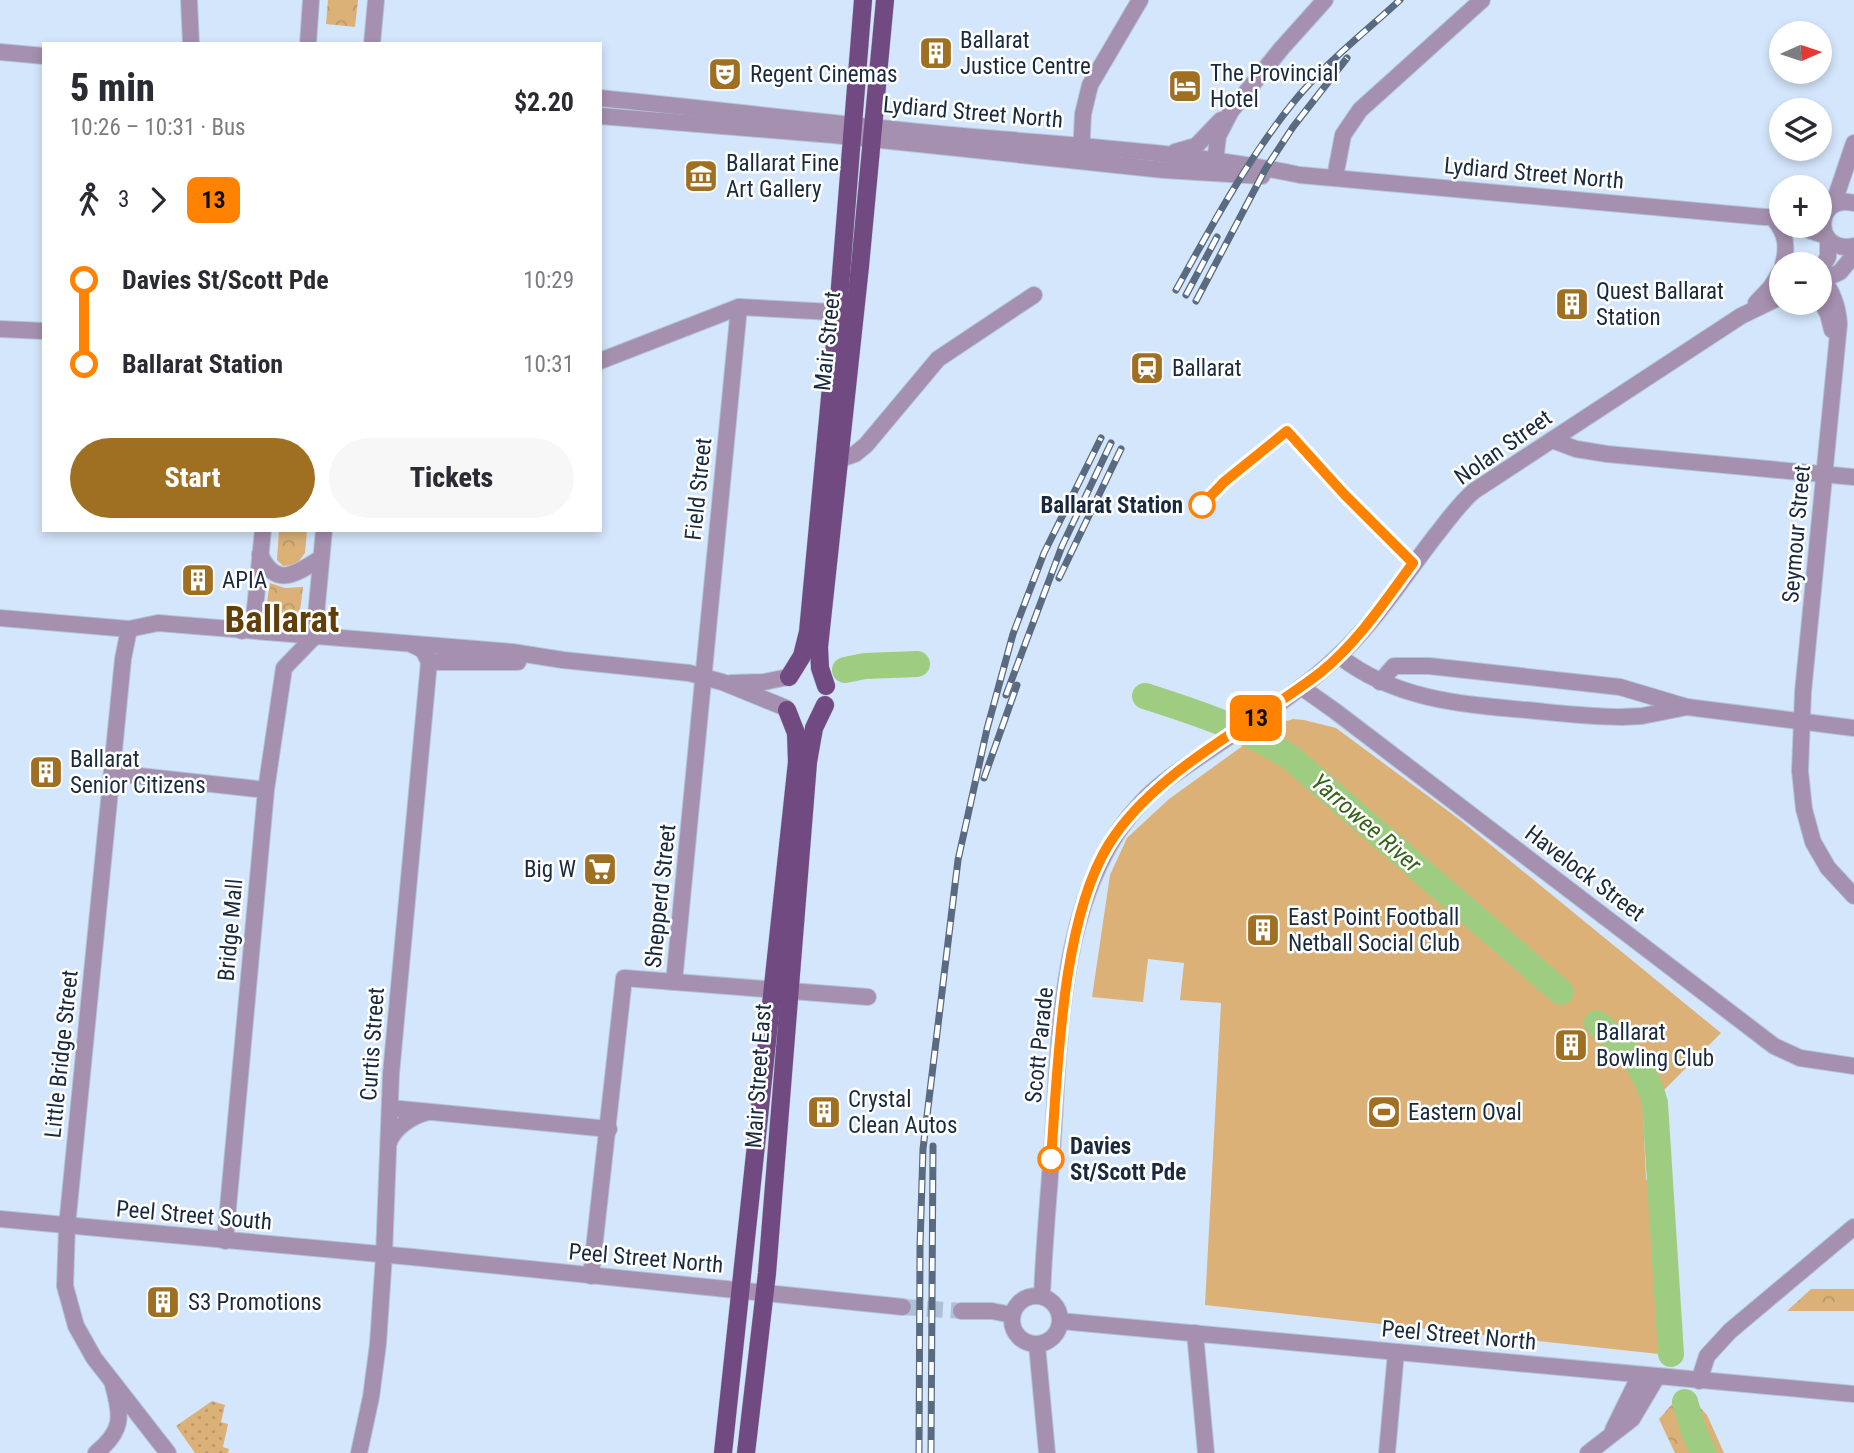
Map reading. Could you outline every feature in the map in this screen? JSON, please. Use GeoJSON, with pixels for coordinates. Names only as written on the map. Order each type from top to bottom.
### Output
{"type":"FeatureCollection","features":[{"type":"Feature","properties":{"kind":"main road","name":"Mair Street"},"geometry":{"type":"LineString","coordinates":[[826,686],[820,668],[819,647],[838,460],[846,313],[851,130],[863,0]]}},
{"type":"Feature","properties":{"kind":"main road","name":"Mair Street"},"geometry":{"type":"LineString","coordinates":[[788,677],[802,656],[807,639],[846,313],[871,133],[885,0]]}},
{"type":"Feature","properties":{"kind":"main road"},"geometry":{"type":"LineString","coordinates":[[799,671],[810,671],[820,677],[826,686],[825,705],[814,715],[807,717],[800,717],[786,709],[782,702],[782,689],[788,677],[799,671]]}},
{"type":"Feature","properties":{"kind":"main road","name":"Mair Street East"},"geometry":{"type":"LineString","coordinates":[[723,1453],[808,762],[814,728],[825,705]]}},
{"type":"Feature","properties":{"kind":"main road","name":"Mair Street East"},"geometry":{"type":"LineString","coordinates":[[746,1453],[764,1292],[780,989],[798,753],[796,729],[786,709]]}},
{"type":"Feature","properties":{"kind":"street"},"geometry":{"type":"LineString","coordinates":[[189,0],[191,42]]}},
{"type":"Feature","properties":{"kind":"street"},"geometry":{"type":"LineString","coordinates":[[308,42],[311,0]]}},
{"type":"Feature","properties":{"kind":"street"},"geometry":{"type":"LineString","coordinates":[[372,42],[376,0]]}},
{"type":"Feature","properties":{"kind":"street"},"geometry":{"type":"LineString","coordinates":[[1081,153],[1083,114],[1090,85],[1140,0]]}},
{"type":"Feature","properties":{"kind":"street"},"geometry":{"type":"LineString","coordinates":[[1165,153],[1196,146],[1238,102],[1325,0]]}},
{"type":"Feature","properties":{"kind":"street"},"geometry":{"type":"LineString","coordinates":[[1335,177],[1343,135],[1360,110],[1482,0]]}},
{"type":"Feature","properties":{"kind":"street"},"geometry":{"type":"LineString","coordinates":[[0,52],[42,56]]}},
{"type":"Feature","properties":{"kind":"street","name":"Lydiard Street North"},"geometry":{"type":"LineString","coordinates":[[602,98],[871,133],[1769,218]]}},
{"type":"Feature","properties":{"kind":"street"},"geometry":{"type":"LineString","coordinates":[[1214,167],[1223,124],[1238,102]]}},
{"type":"Feature","properties":{"kind":"street","name":"Lydiard Street North"},"geometry":{"type":"LineString","coordinates":[[602,116],[851,130]]}},
{"type":"Feature","properties":{"kind":"street"},"geometry":{"type":"LineString","coordinates":[[1854,142],[1854,150]]}},
{"type":"Feature","properties":{"kind":"street"},"geometry":{"type":"LineString","coordinates":[[1832,200],[1841,185],[1854,142]]}},
{"type":"Feature","properties":{"kind":"street","name":"Lydiard Street North"},"geometry":{"type":"LineString","coordinates":[[1081,153],[1165,153],[1214,167]]}},
{"type":"Feature","properties":{"kind":"street"},"geometry":{"type":"LineString","coordinates":[[1832,206],[1844,201],[1854,202]]}},
{"type":"Feature","properties":{"kind":"street"},"geometry":{"type":"LineString","coordinates":[[1828,238],[1839,247],[1854,246]]}},
{"type":"Feature","properties":{"kind":"street"},"geometry":{"type":"LineString","coordinates":[[1832,274],[1840,272],[1854,254]]}},
{"type":"Feature","properties":{"kind":"street","name":"Nolan Street"},"geometry":{"type":"LineString","coordinates":[[1741,316],[1769,290]]}},
{"type":"Feature","properties":{"kind":"street"},"geometry":{"type":"LineString","coordinates":[[838,460],[851,456],[866,445],[938,359],[1034,295]]}},
{"type":"Feature","properties":{"kind":"street","name":"Seymour Street"},"geometry":{"type":"LineString","coordinates":[[1832,300],[1838,312],[1839,329],[1801,722],[1800,782],[1809,830],[1824,862],[1854,897]]}},
{"type":"Feature","properties":{"kind":"street","name":"Nolan Street"},"geometry":{"type":"LineString","coordinates":[[1301,687],[1339,656],[1474,491],[1741,316],[1769,302]]}},
{"type":"Feature","properties":{"kind":"street"},"geometry":{"type":"LineString","coordinates":[[602,359],[739,307],[846,313]]}},
{"type":"Feature","properties":{"kind":"street","name":"Field Street"},"geometry":{"type":"LineString","coordinates":[[711,679],[739,307]]}},
{"type":"Feature","properties":{"kind":"street","name":"Seymour Street"},"geometry":{"type":"LineString","coordinates":[[1827,315],[1835,350]]}},
{"type":"Feature","properties":{"kind":"street"},"geometry":{"type":"LineString","coordinates":[[3,330],[42,331]]}},
{"type":"Feature","properties":{"kind":"street"},"geometry":{"type":"LineString","coordinates":[[3,330],[42,337]]}},
{"type":"Feature","properties":{"kind":"street"},"geometry":{"type":"LineString","coordinates":[[1552,440],[1576,449],[1607,454],[1854,477]]}},
{"type":"Feature","properties":{"kind":"street"},"geometry":{"type":"LineString","coordinates":[[242,631],[254,618],[263,532]]}},
{"type":"Feature","properties":{"kind":"street"},"geometry":{"type":"LineString","coordinates":[[314,636],[324,532]]}},
{"type":"Feature","properties":{"kind":"street"},"geometry":{"type":"LineString","coordinates":[[260,554],[271,571],[286,576],[299,572],[321,558]]}},
{"type":"Feature","properties":{"kind":"street"},"geometry":{"type":"LineString","coordinates":[[0,618],[129,629],[158,623],[512,652],[563,660],[677,671],[711,679],[786,709]]}},
{"type":"Feature","properties":{"kind":"street","name":"Little Bridge Street"},"geometry":{"type":"LineString","coordinates":[[129,629],[123,659],[67,1226],[65,1277],[69,1308],[89,1350],[168,1453]]}},
{"type":"Feature","properties":{"kind":"street","name":"Bridge Mall"},"geometry":{"type":"LineString","coordinates":[[225,1241],[266,790],[284,668],[314,636]]}},
{"type":"Feature","properties":{"kind":"street"},"geometry":{"type":"LineString","coordinates":[[413,645],[423,650],[429,662],[563,660]]}},
{"type":"Feature","properties":{"kind":"street"},"geometry":{"type":"LineString","coordinates":[[1339,656],[1380,682],[1411,694],[1459,704],[1599,716],[1642,716],[1687,707]]}},
{"type":"Feature","properties":{"kind":"street","name":"Curtis Street"},"geometry":{"type":"LineString","coordinates":[[359,1453],[377,1354],[390,1108],[429,662]]}},
{"type":"Feature","properties":{"kind":"street"},"geometry":{"type":"LineString","coordinates":[[1380,682],[1394,666],[1429,666],[1620,687],[1687,707],[1854,728]]}},
{"type":"Feature","properties":{"kind":"street"},"geometry":{"type":"LineString","coordinates":[[711,679],[764,682],[788,677]]}},
{"type":"Feature","properties":{"kind":"street","name":"Shepperd Street"},"geometry":{"type":"LineString","coordinates":[[590,1276],[609,1129],[624,978],[674,982],[703,693],[711,679]]}},
{"type":"Feature","properties":{"kind":"street","name":"Scott Parade"},"geometry":{"type":"LineString","coordinates":[[1042,1296],[1063,1015],[1077,930],[1088,890],[1108,845],[1142,801],[1164,781],[1301,687]]}},
{"type":"Feature","properties":{"kind":"street","name":"Havelock Street"},"geometry":{"type":"LineString","coordinates":[[1301,687],[1774,1046],[1800,1058],[1854,1066]]}},
{"type":"Feature","properties":{"kind":"street"},"geometry":{"type":"LineString","coordinates":[[112,773],[266,790]]}},
{"type":"Feature","properties":{"kind":"street"},"geometry":{"type":"LineString","coordinates":[[674,982],[868,997]]}},
{"type":"Feature","properties":{"kind":"street"},"geometry":{"type":"LineString","coordinates":[[390,1108],[609,1129]]}},
{"type":"Feature","properties":{"kind":"street"},"geometry":{"type":"LineString","coordinates":[[388,1143],[403,1124],[420,1114],[434,1112]]}},
{"type":"Feature","properties":{"kind":"street","name":"Peel Street South"},"geometry":{"type":"LineString","coordinates":[[0,1219],[384,1255]]}},
{"type":"Feature","properties":{"kind":"street"},"geometry":{"type":"LineString","coordinates":[[1694,1380],[1707,1356],[1730,1331],[1854,1227]]}},
{"type":"Feature","properties":{"kind":"street","name":"Peel Street North"},"geometry":{"type":"LineString","coordinates":[[384,1255],[903,1307]]}},
{"type":"Feature","properties":{"kind":"street"},"geometry":{"type":"LineString","coordinates":[[1042,1296],[1056,1306],[1060,1321],[1053,1337],[1037,1345],[1020,1339],[1014,1331],[1012,1315],[1017,1304],[1024,1299],[1042,1296]]}},
{"type":"Feature","properties":{"kind":"street"},"geometry":{"type":"LineString","coordinates":[[961,1311],[992,1311],[1012,1315]]}},
{"type":"Feature","properties":{"kind":"street","name":"Peel Street North"},"geometry":{"type":"LineString","coordinates":[[1060,1321],[1854,1394]]}},
{"type":"Feature","properties":{"kind":"street"},"geometry":{"type":"LineString","coordinates":[[1195,1333],[1206,1453]]}},
{"type":"Feature","properties":{"kind":"street"},"geometry":{"type":"LineString","coordinates":[[1037,1345],[1046,1453]]}},
{"type":"Feature","properties":{"kind":"street"},"geometry":{"type":"LineString","coordinates":[[1387,1453],[1396,1352]]}},
{"type":"Feature","properties":{"kind":"street"},"geometry":{"type":"LineString","coordinates":[[1604,1439],[1620,1418],[1640,1375]]}},
{"type":"Feature","properties":{"kind":"street"},"geometry":{"type":"LineString","coordinates":[[1588,1453],[1635,1416],[1662,1377]]}},
{"type":"Feature","properties":{"kind":"street"},"geometry":{"type":"LineString","coordinates":[[96,1453],[110,1440],[118,1426],[120,1410],[112,1383]]}},
{"type":"Feature","properties":{"kind":"green space"},"geometry":{"type":"Polygon","coordinates":[[[328,0],[358,0],[355,27],[326,24],[328,0]]]}},
{"type":"Feature","properties":{"kind":"green space"},"geometry":{"type":"Polygon","coordinates":[[[279,532],[307,532],[305,553],[296,565],[283,566],[277,560],[279,532]]]}},
{"type":"Feature","properties":{"kind":"green space"},"geometry":{"type":"Polygon","coordinates":[[[270,583],[285,588],[303,587],[297,620],[287,628],[268,621],[266,608],[270,583]]]}},
{"type":"Feature","properties":{"kind":"green space"},"geometry":{"type":"Polygon","coordinates":[[[1293,719],[1336,728],[1459,819],[1721,1033],[1643,1111],[1659,1354],[1205,1305],[1221,1003],[1180,1000],[1184,963],[1148,959],[1143,1002],[1092,997],[1110,875],[1127,838],[1169,799],[1244,745],[1261,729],[1293,719]]]}},
{"type":"Feature","properties":{"kind":"green space"},"geometry":{"type":"Polygon","coordinates":[[[1811,1289],[1854,1289],[1854,1311],[1787,1311],[1811,1289]]]}},
{"type":"Feature","properties":{"kind":"green space"},"geometry":{"type":"Polygon","coordinates":[[[1691,1398],[1707,1415],[1724,1453],[1675,1453],[1659,1419],[1674,1402],[1691,1398]]]}},
{"type":"Feature","properties":{"kind":"green space"},"geometry":{"type":"Polygon","coordinates":[[[212,1401],[225,1405],[221,1422],[228,1424],[223,1447],[229,1449],[228,1453],[195,1453],[176,1426],[212,1401]]]}},
{"type":"Feature","properties":{"kind":"waterway","name":"Yarrowee River"},"geometry":{"type":"LineString","coordinates":[[845,670],[865,666],[917,664]]}},
{"type":"Feature","properties":{"kind":"waterway","name":"Yarrowee River"},"geometry":{"type":"LineString","coordinates":[[1145,696],[1239,730],[1291,758],[1561,992]]}},
{"type":"Feature","properties":{"kind":"waterway","name":"Yarrowee River"},"geometry":{"type":"LineString","coordinates":[[1597,1023],[1633,1058],[1646,1078],[1655,1103],[1671,1354]]}},
{"type":"Feature","properties":{"kind":"waterway","name":"Yarrowee River"},"geometry":{"type":"LineString","coordinates":[[1685,1402],[1704,1453]]}},
{"type":"Feature","properties":{"kind":"tunnel"},"geometry":{"type":"LineString","coordinates":[[903,1307],[961,1311]]}},
{"type":"Feature","properties":{"kind":"railway"},"geometry":{"type":"LineString","coordinates":[[1176,290],[1245,171],[1292,104],[1330,62],[1400,0]]}},
{"type":"Feature","properties":{"kind":"railway"},"geometry":{"type":"LineString","coordinates":[[1196,301],[1266,168],[1293,127],[1347,58]]}},
{"type":"Feature","properties":{"kind":"railway"},"geometry":{"type":"LineString","coordinates":[[1186,295],[1217,237]]}},
{"type":"Feature","properties":{"kind":"railway"},"geometry":{"type":"LineString","coordinates":[[919,1453],[923,1149],[958,860],[987,729],[1013,634],[1044,553],[1101,438]]}},
{"type":"Feature","properties":{"kind":"railway"},"geometry":{"type":"LineString","coordinates":[[1006,695],[1062,546],[1111,443]]}},
{"type":"Feature","properties":{"kind":"railway"},"geometry":{"type":"LineString","coordinates":[[1059,578],[1121,449]]}},
{"type":"Feature","properties":{"kind":"railway"},"geometry":{"type":"LineString","coordinates":[[984,778],[1017,685]]}},
{"type":"Feature","properties":{"kind":"railway"},"geometry":{"type":"LineString","coordinates":[[931,1453],[933,1146]]}},
{"type":"Feature","properties":{"kind":"bus line","name":"13"},"geometry":{"type":"LineString","coordinates":[[1051,1159],[1061,1036],[1072,957],[1088,890],[1108,845],[1142,801],[1164,781],[1301,687],[1339,656],[1376,614],[1413,563],[1344,494],[1287,431],[1224,482],[1202,505]]}},
{"type":"Feature","properties":{"kind":"place","name":"Ballarat Justice Centre"},"geometry":{"type":"Point","coordinates":[936,53]}},
{"type":"Feature","properties":{"kind":"place","name":"Regent Cinemas"},"geometry":{"type":"Point","coordinates":[725,74]}},
{"type":"Feature","properties":{"kind":"place","name":"The Provincial Hotel"},"geometry":{"type":"Point","coordinates":[1185,86]}},
{"type":"Feature","properties":{"kind":"place","name":"Ballarat Fine Art Gallery"},"geometry":{"type":"Point","coordinates":[701,176]}},
{"type":"Feature","properties":{"kind":"place","name":"Quest Ballarat Station"},"geometry":{"type":"Point","coordinates":[1572,304]}},
{"type":"Feature","properties":{"kind":"place","name":"Ballarat"},"geometry":{"type":"Point","coordinates":[1147,368]}},
{"type":"Feature","properties":{"kind":"place","name":"Ballarat Station"},"geometry":{"type":"Point","coordinates":[1202,505]}},
{"type":"Feature","properties":{"kind":"place","name":"APIA"},"geometry":{"type":"Point","coordinates":[198,580]}},
{"type":"Feature","properties":{"kind":"place","name":"Ballarat Senior Citizens"},"geometry":{"type":"Point","coordinates":[46,772]}},
{"type":"Feature","properties":{"kind":"place","name":"Big W"},"geometry":{"type":"Point","coordinates":[600,869]}},
{"type":"Feature","properties":{"kind":"place","name":"East Point Football Netball Social Club"},"geometry":{"type":"Point","coordinates":[1263,930]}},
{"type":"Feature","properties":{"kind":"place","name":"Ballarat Bowling Club"},"geometry":{"type":"Point","coordinates":[1571,1045]}},
{"type":"Feature","properties":{"kind":"place","name":"Crystal Clean Autos"},"geometry":{"type":"Point","coordinates":[824,1112]}},
{"type":"Feature","properties":{"kind":"place","name":"Eastern Oval"},"geometry":{"type":"Point","coordinates":[1384,1112]}},
{"type":"Feature","properties":{"kind":"place","name":"Davies St/Scott Pde"},"geometry":{"type":"Point","coordinates":[1051,1159]}},
{"type":"Feature","properties":{"kind":"place","name":"S3 Promotions"},"geometry":{"type":"Point","coordinates":[163,1302]}},
{"type":"Feature","properties":{"kind":"district","name":"Ballarat"},"geometry":{"type":"Point","coordinates":[282,619]}}]}
